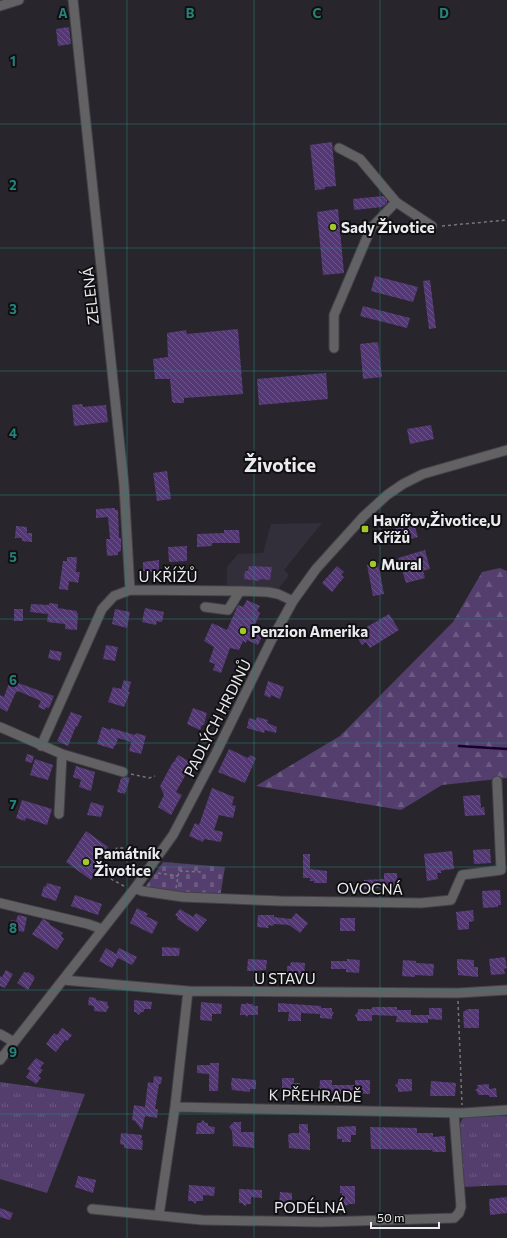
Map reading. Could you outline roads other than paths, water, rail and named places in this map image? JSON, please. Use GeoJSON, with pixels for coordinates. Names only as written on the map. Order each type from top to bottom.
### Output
{"type":"FeatureCollection","features":[{"type":"Feature","properties":{"kind":"street"},"geometry":{"type":"LineString","coordinates":[[0,6],[19,0]]}},
{"type":"Feature","properties":{"kind":"street","name":"ZELENÁ"},"geometry":{"type":"LineString","coordinates":[[73,0],[124,485],[130,590]]}},
{"type":"Feature","properties":{"kind":"street"},"geometry":{"type":"LineString","coordinates":[[339,148],[360,159],[396,202],[432,226]]}},
{"type":"Feature","properties":{"kind":"street"},"geometry":{"type":"LineString","coordinates":[[334,348],[334,315],[364,242],[371,228],[396,202]]}},
{"type":"Feature","properties":{"kind":"street","name":"PADLÝCH HRDINŮ"},"geometry":{"type":"LineString","coordinates":[[0,1060],[148,871],[173,834],[216,753],[271,641],[293,601],[313,573],[339,542],[364,516],[387,495],[403,484],[423,474],[507,450]]}},
{"type":"Feature","properties":{"kind":"street","name":"U KŘÍŽŮ"},"geometry":{"type":"LineString","coordinates":[[41,746],[60,700],[102,609],[114,596],[130,590],[240,591],[268,592],[278,594],[293,601]]}},
{"type":"Feature","properties":{"kind":"street"},"geometry":{"type":"LineString","coordinates":[[204,607],[228,610],[240,591]]}},
{"type":"Feature","properties":{"kind":"street"},"geometry":{"type":"LineString","coordinates":[[0,727],[62,754],[123,772]]}},
{"type":"Feature","properties":{"kind":"street"},"geometry":{"type":"LineString","coordinates":[[59,814],[62,754]]}},
{"type":"Feature","properties":{"kind":"street","name":"OVOCNÁ"},"geometry":{"type":"LineString","coordinates":[[134,889],[183,897],[281,901],[421,903],[451,900],[462,875],[502,870],[503,815],[497,781]]}},
{"type":"Feature","properties":{"kind":"street"},"geometry":{"type":"LineString","coordinates":[[0,903],[88,924],[102,929]]}},
{"type":"Feature","properties":{"kind":"street","name":"U STAVU"},"geometry":{"type":"LineString","coordinates":[[63,980],[188,991],[458,993],[507,990]]}},
{"type":"Feature","properties":{"kind":"street"},"geometry":{"type":"LineString","coordinates":[[159,1215],[175,1107],[188,991]]}},
{"type":"Feature","properties":{"kind":"street"},"geometry":{"type":"LineString","coordinates":[[0,1034],[14,1042]]}},
{"type":"Feature","properties":{"kind":"street","name":"K PŘEHRADĚ"},"geometry":{"type":"LineString","coordinates":[[175,1107],[459,1113],[507,1110]]}},
{"type":"Feature","properties":{"kind":"street","name":"PODÉLNÁ"},"geometry":{"type":"LineString","coordinates":[[92,1209],[202,1220],[321,1222],[454,1218],[459,1213],[461,1206],[459,1113]]}},
{"type":"Feature","properties":{"kind":"waterway"},"geometry":{"type":"LineString","coordinates":[[459,746],[507,749]]}},
{"type":"Feature","properties":{"kind":"place","name":"Sady Životice"},"geometry":{"type":"Point","coordinates":[333,227]}},
{"type":"Feature","properties":{"kind":"place","name":"Havířov,Životice,U Křížů"},"geometry":{"type":"Point","coordinates":[365,529]}},
{"type":"Feature","properties":{"kind":"place","name":"Mural"},"geometry":{"type":"Point","coordinates":[373,564]}},
{"type":"Feature","properties":{"kind":"place","name":"Penzion Amerika"},"geometry":{"type":"Point","coordinates":[243,631]}},
{"type":"Feature","properties":{"kind":"place","name":"Památník Životice"},"geometry":{"type":"Point","coordinates":[86,862]}},
{"type":"Feature","properties":{"kind":"district","name":"Životice"},"geometry":{"type":"Point","coordinates":[280,464]}}]}
